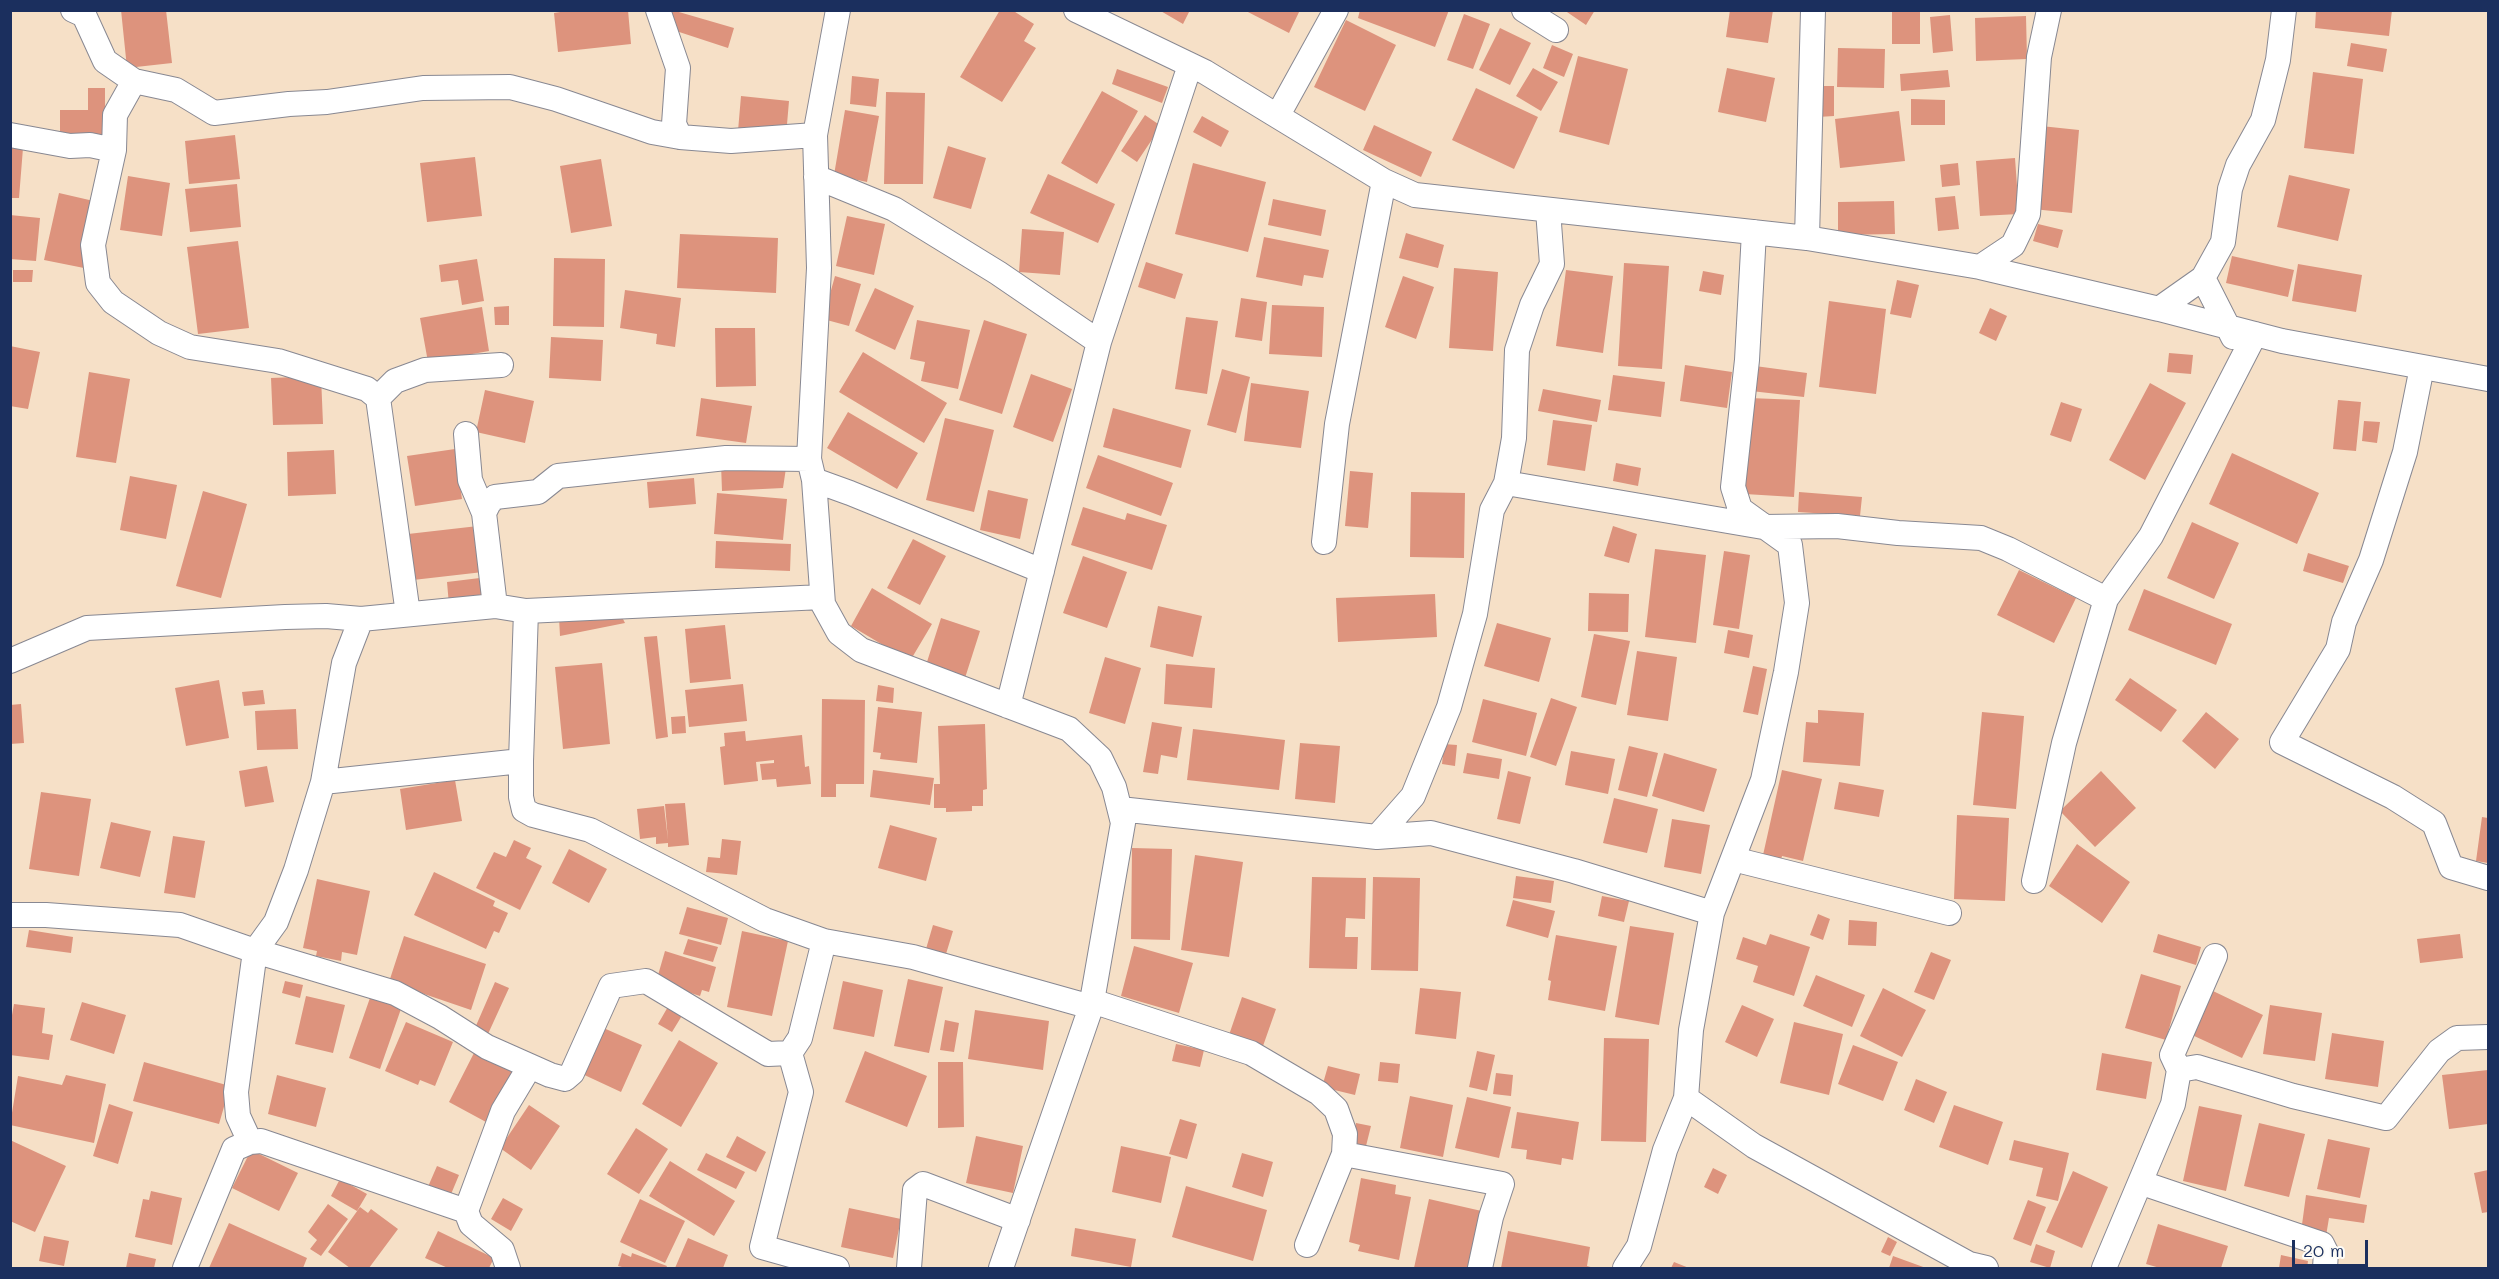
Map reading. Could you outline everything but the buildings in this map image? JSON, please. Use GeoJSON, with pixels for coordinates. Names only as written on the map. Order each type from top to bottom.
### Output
{"type":"FeatureCollection","features":[{"type":"Feature","properties":{"kind":"street"},"geometry":{"type":"LineString","coordinates":[[73,10],[84,15],[105,61],[134,81],[176,90],[214,112],[327,102],[423,88],[510,87],[556,99],[652,132],[680,137],[731,141],[815,135]]}},
{"type":"Feature","properties":{"kind":"street"},"geometry":{"type":"LineString","coordinates":[[658,10],[678,68],[674,123],[680,137]]}},
{"type":"Feature","properties":{"kind":"street"},"geometry":{"type":"LineString","coordinates":[[838,10],[815,135],[819,268],[811,470],[823,604],[839,633],[861,650],[1069,729],[1100,758],[1114,787],[1123,824],[1092,1004],[1001,1269]]}},
{"type":"Feature","properties":{"kind":"street"},"geometry":{"type":"LineString","coordinates":[[1076,10],[1190,65],[1278,115],[1384,181],[1415,195],[1807,238],[1980,267],[2159,309],[2282,341],[2488,379]]}},
{"type":"Feature","properties":{"kind":"street"},"geometry":{"type":"LineString","coordinates":[[1524,10],[1557,30]]}},
{"type":"Feature","properties":{"kind":"street"},"geometry":{"type":"LineString","coordinates":[[1807,238],[1813,10]]}},
{"type":"Feature","properties":{"kind":"street"},"geometry":{"type":"LineString","coordinates":[[1980,267],[2013,245],[2028,214],[2039,57],[2049,10]]}},
{"type":"Feature","properties":{"kind":"street"},"geometry":{"type":"LineString","coordinates":[[2159,309],[2203,278],[2223,242],[2230,189],[2238,165],[2263,120],[2277,60],[2284,10]]}},
{"type":"Feature","properties":{"kind":"street"},"geometry":{"type":"LineString","coordinates":[[1278,115],[1334,11]]}},
{"type":"Feature","properties":{"kind":"street"},"geometry":{"type":"LineString","coordinates":[[1008,706],[1100,342],[1190,65]]}},
{"type":"Feature","properties":{"kind":"street"},"geometry":{"type":"LineString","coordinates":[[134,81],[115,115],[114,150],[93,246],[98,283],[113,302],[159,333],[190,347],[278,361],[367,389],[378,398],[408,614]]}},
{"type":"Feature","properties":{"kind":"street"},"geometry":{"type":"LineString","coordinates":[[10,135],[70,146],[90,145],[114,150]]}},
{"type":"Feature","properties":{"kind":"street"},"geometry":{"type":"LineString","coordinates":[[816,177],[894,208],[998,273],[1100,342]]}},
{"type":"Feature","properties":{"kind":"street"},"geometry":{"type":"LineString","coordinates":[[1324,542],[1336,424],[1384,181]]}},
{"type":"Feature","properties":{"kind":"street"},"geometry":{"type":"LineString","coordinates":[[1377,837],[1413,796],[1449,707],[1476,614],[1492,510],[1506,483],[1514,438],[1517,350],[1532,305],[1552,264],[1548,210]]}},
{"type":"Feature","properties":{"kind":"street"},"geometry":{"type":"LineString","coordinates":[[1625,1269],[1639,1246],[1665,1150],[1686,1098],[1691,1030],[1712,913],[1763,780],[1786,672],[1797,603],[1790,545],[1740,509],[1733,487],[1747,360],[1754,232]]}},
{"type":"Feature","properties":{"kind":"street"},"geometry":{"type":"LineString","coordinates":[[2203,278],[2230,328],[2241,363]]}},
{"type":"Feature","properties":{"kind":"street"},"geometry":{"type":"LineString","coordinates":[[2034,881],[2064,743],[2106,599],[2151,536],[2255,334]]}},
{"type":"Feature","properties":{"kind":"street"},"geometry":{"type":"LineString","coordinates":[[378,398],[395,381],[425,370],[501,365]]}},
{"type":"Feature","properties":{"kind":"street"},"geometry":{"type":"LineString","coordinates":[[2422,367],[2405,452],[2371,560],[2344,622],[2338,649],[2282,742],[2393,798],[2434,823],[2451,867],[2488,878]]}},
{"type":"Feature","properties":{"kind":"street"},"geometry":{"type":"LineString","coordinates":[[466,434],[470,480],[484,513],[495,606]]}},
{"type":"Feature","properties":{"kind":"street"},"geometry":{"type":"LineString","coordinates":[[484,513],[489,502],[495,497],[538,492],[558,476],[726,458],[811,470],[850,493],[1041,572]]}},
{"type":"Feature","properties":{"kind":"street"},"geometry":{"type":"LineString","coordinates":[[1506,483],[1763,526],[1837,526],[1898,533],[1981,538],[2008,549],[2106,599]]}},
{"type":"Feature","properties":{"kind":"street"},"geometry":{"type":"LineString","coordinates":[[10,661],[87,628],[285,617],[326,616],[361,619],[495,606],[526,611],[822,597]]}},
{"type":"Feature","properties":{"kind":"street"},"geometry":{"type":"LineString","coordinates":[[526,611],[521,761],[521,797],[524,810],[590,830],[765,920],[824,941],[913,957],[1092,1004],[1251,1053],[1319,1093],[1336,1109],[1345,1134],[1344,1154],[1307,1245]]}},
{"type":"Feature","properties":{"kind":"street"},"geometry":{"type":"LineString","coordinates":[[250,1142],[238,1116],[236,1092],[255,951],[276,922],[296,870],[324,782],[344,663],[361,619]]}},
{"type":"Feature","properties":{"kind":"street"},"geometry":{"type":"LineString","coordinates":[[324,782],[521,761]]}},
{"type":"Feature","properties":{"kind":"street"},"geometry":{"type":"LineString","coordinates":[[1409,802],[1431,833]]}},
{"type":"Feature","properties":{"kind":"street"},"geometry":{"type":"LineString","coordinates":[[1120,809],[1377,837],[1431,833],[1574,871],[1712,913]]}},
{"type":"Feature","properties":{"kind":"street"},"geometry":{"type":"LineString","coordinates":[[1733,859],[1948,913]]}},
{"type":"Feature","properties":{"kind":"street"},"geometry":{"type":"LineString","coordinates":[[10,915],[46,915],[180,925],[255,951],[395,993],[440,1017],[487,1047],[565,1078],[572,1073],[611,986],[646,981],[768,1054],[790,1053]]}},
{"type":"Feature","properties":{"kind":"street"},"geometry":{"type":"LineString","coordinates":[[824,941],[800,1038],[790,1053],[801,1092],[762,1247],[828,1268]]}},
{"type":"Feature","properties":{"kind":"street"},"geometry":{"type":"LineString","coordinates":[[2104,1269],[2142,1183],[2173,1104],[2179,1070],[2172,1055],[2215,956]]}},
{"type":"Feature","properties":{"kind":"street"},"geometry":{"type":"LineString","coordinates":[[2179,1070],[2197,1067],[2293,1096],[2386,1118],[2439,1052],[2457,1038],[2488,1037]]}},
{"type":"Feature","properties":{"kind":"street"},"geometry":{"type":"LineString","coordinates":[[508,1269],[502,1250],[471,1224],[466,1212],[503,1111],[530,1066]]}},
{"type":"Feature","properties":{"kind":"street"},"geometry":{"type":"LineString","coordinates":[[1686,1098],[1754,1146],[1975,1267]]}},
{"type":"Feature","properties":{"kind":"street"},"geometry":{"type":"LineString","coordinates":[[185,1269],[234,1149],[250,1142],[261,1141],[466,1212]]}},
{"type":"Feature","properties":{"kind":"street"},"geometry":{"type":"LineString","coordinates":[[1344,1154],[1502,1184],[1491,1216],[1480,1269]]}},
{"type":"Feature","properties":{"kind":"street"},"geometry":{"type":"LineString","coordinates":[[2142,1183],[2322,1244],[2326,1252],[2325,1269]]}},
{"type":"Feature","properties":{"kind":"street"},"geometry":{"type":"LineString","coordinates":[[909,1269],[915,1190],[923,1184],[1018,1220]]}}]}
